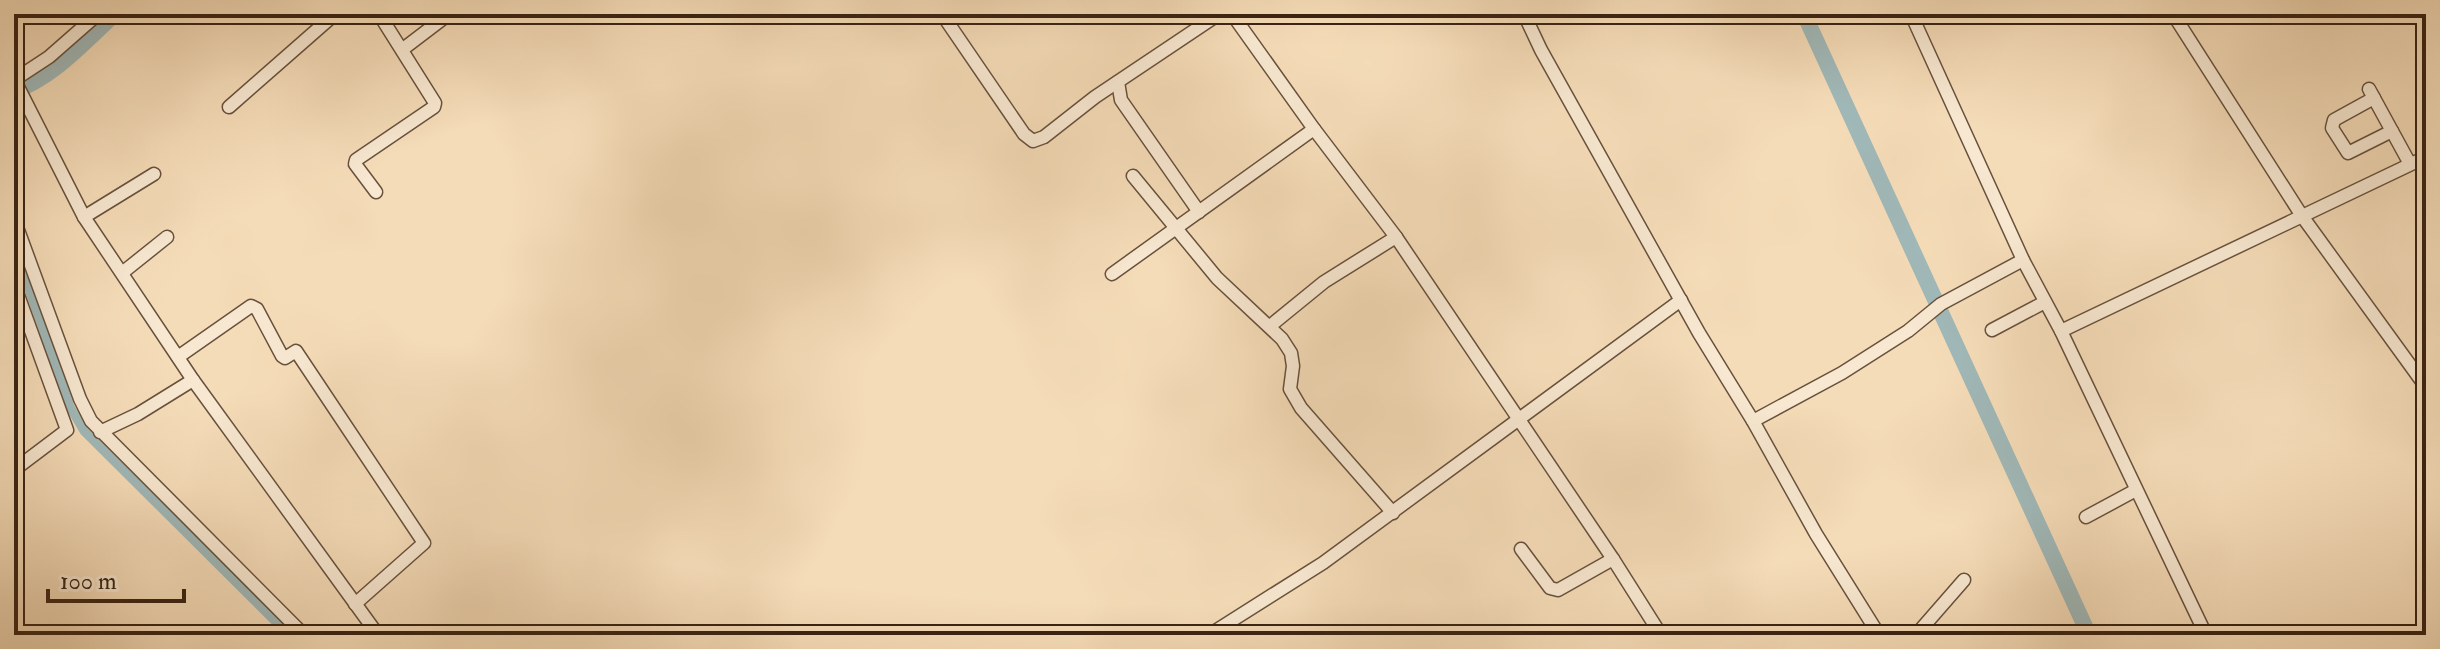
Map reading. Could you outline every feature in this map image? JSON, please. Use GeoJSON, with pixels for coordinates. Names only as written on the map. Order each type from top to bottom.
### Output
{"type":"FeatureCollection","features":[{"type":"Feature","properties":{"kind":"street"},"geometry":{"type":"LineString","coordinates":[[98,14],[17,90],[84,217],[193,380],[378,635]]}},
{"type":"Feature","properties":{"kind":"street"},"geometry":{"type":"LineString","coordinates":[[229,107],[335,14]]}},
{"type":"Feature","properties":{"kind":"street"},"geometry":{"type":"LineString","coordinates":[[355,162],[435,105],[379,14]]}},
{"type":"Feature","properties":{"kind":"street"},"geometry":{"type":"LineString","coordinates":[[403,49],[449,14]]}},
{"type":"Feature","properties":{"kind":"street"},"geometry":{"type":"LineString","coordinates":[[942,14],[1024,134],[1033,141],[1044,137],[1118,82],[1219,14]]}},
{"type":"Feature","properties":{"kind":"street"},"geometry":{"type":"LineString","coordinates":[[1232,14],[1396,237],[1661,635]]}},
{"type":"Feature","properties":{"kind":"street"},"geometry":{"type":"LineString","coordinates":[[1524,14],[1541,50],[1681,300],[1875,634]]}},
{"type":"Feature","properties":{"kind":"street"},"geometry":{"type":"LineString","coordinates":[[1911,14],[2023,260],[2061,331],[2206,635]]}},
{"type":"Feature","properties":{"kind":"street"},"geometry":{"type":"LineString","coordinates":[[2173,14],[2302,216],[2426,387]]}},
{"type":"Feature","properties":{"kind":"street"},"geometry":{"type":"LineString","coordinates":[[1118,82],[1121,100],[1199,212]]}},
{"type":"Feature","properties":{"kind":"street"},"geometry":{"type":"LineString","coordinates":[[2392,131],[2348,153],[2332,128],[2334,120],[2371,94],[2392,131],[2410,164]]}},
{"type":"Feature","properties":{"kind":"street"},"geometry":{"type":"LineString","coordinates":[[1112,274],[1314,129]]}},
{"type":"Feature","properties":{"kind":"street"},"geometry":{"type":"LineString","coordinates":[[2061,331],[2426,157]]}},
{"type":"Feature","properties":{"kind":"street"},"geometry":{"type":"LineString","coordinates":[[341,165],[349,160],[355,162],[376,192]]}},
{"type":"Feature","properties":{"kind":"street"},"geometry":{"type":"LineString","coordinates":[[84,217],[154,174]]}},
{"type":"Feature","properties":{"kind":"street"},"geometry":{"type":"LineString","coordinates":[[1133,176],[1217,278],[1270,326],[1291,353],[1290,389],[1301,408],[1393,513]]}},
{"type":"Feature","properties":{"kind":"street"},"geometry":{"type":"LineString","coordinates":[[14,219],[86,413],[100,432],[304,635]]}},
{"type":"Feature","properties":{"kind":"street"},"geometry":{"type":"LineString","coordinates":[[122,273],[167,237]]}},
{"type":"Feature","properties":{"kind":"street"},"geometry":{"type":"LineString","coordinates":[[1270,326],[1324,282],[1396,237]]}},
{"type":"Feature","properties":{"kind":"street"},"geometry":{"type":"LineString","coordinates":[[1753,421],[1842,373],[1941,304],[2023,260]]}},
{"type":"Feature","properties":{"kind":"street"},"geometry":{"type":"LineString","coordinates":[[14,284],[67,430],[14,470]]}},
{"type":"Feature","properties":{"kind":"street"},"geometry":{"type":"LineString","coordinates":[[1209,635],[1323,563],[1681,300]]}},
{"type":"Feature","properties":{"kind":"street"},"geometry":{"type":"LineString","coordinates":[[1992,330],[2045,302]]}},
{"type":"Feature","properties":{"kind":"street"},"geometry":{"type":"LineString","coordinates":[[178,357],[251,306],[257,309],[282,356],[285,358],[296,351],[424,543],[355,604]]}},
{"type":"Feature","properties":{"kind":"street"},"geometry":{"type":"LineString","coordinates":[[100,432],[138,414],[193,380]]}},
{"type":"Feature","properties":{"kind":"street"},"geometry":{"type":"LineString","coordinates":[[2086,517],[2136,490]]}},
{"type":"Feature","properties":{"kind":"street"},"geometry":{"type":"LineString","coordinates":[[1521,549],[1550,588],[1558,590],[1613,559]]}},
{"type":"Feature","properties":{"kind":"street"},"geometry":{"type":"LineString","coordinates":[[1916,635],[1964,580]]}},
{"type":"Feature","properties":{"kind":"waterway"},"geometry":{"type":"LineString","coordinates":[[14,91],[55,68],[115,14]]}},
{"type":"Feature","properties":{"kind":"waterway"},"geometry":{"type":"LineString","coordinates":[[1804,14],[2089,635]]}},
{"type":"Feature","properties":{"kind":"waterway"},"geometry":{"type":"LineString","coordinates":[[14,246],[70,407],[84,431],[289,635]]}}]}
